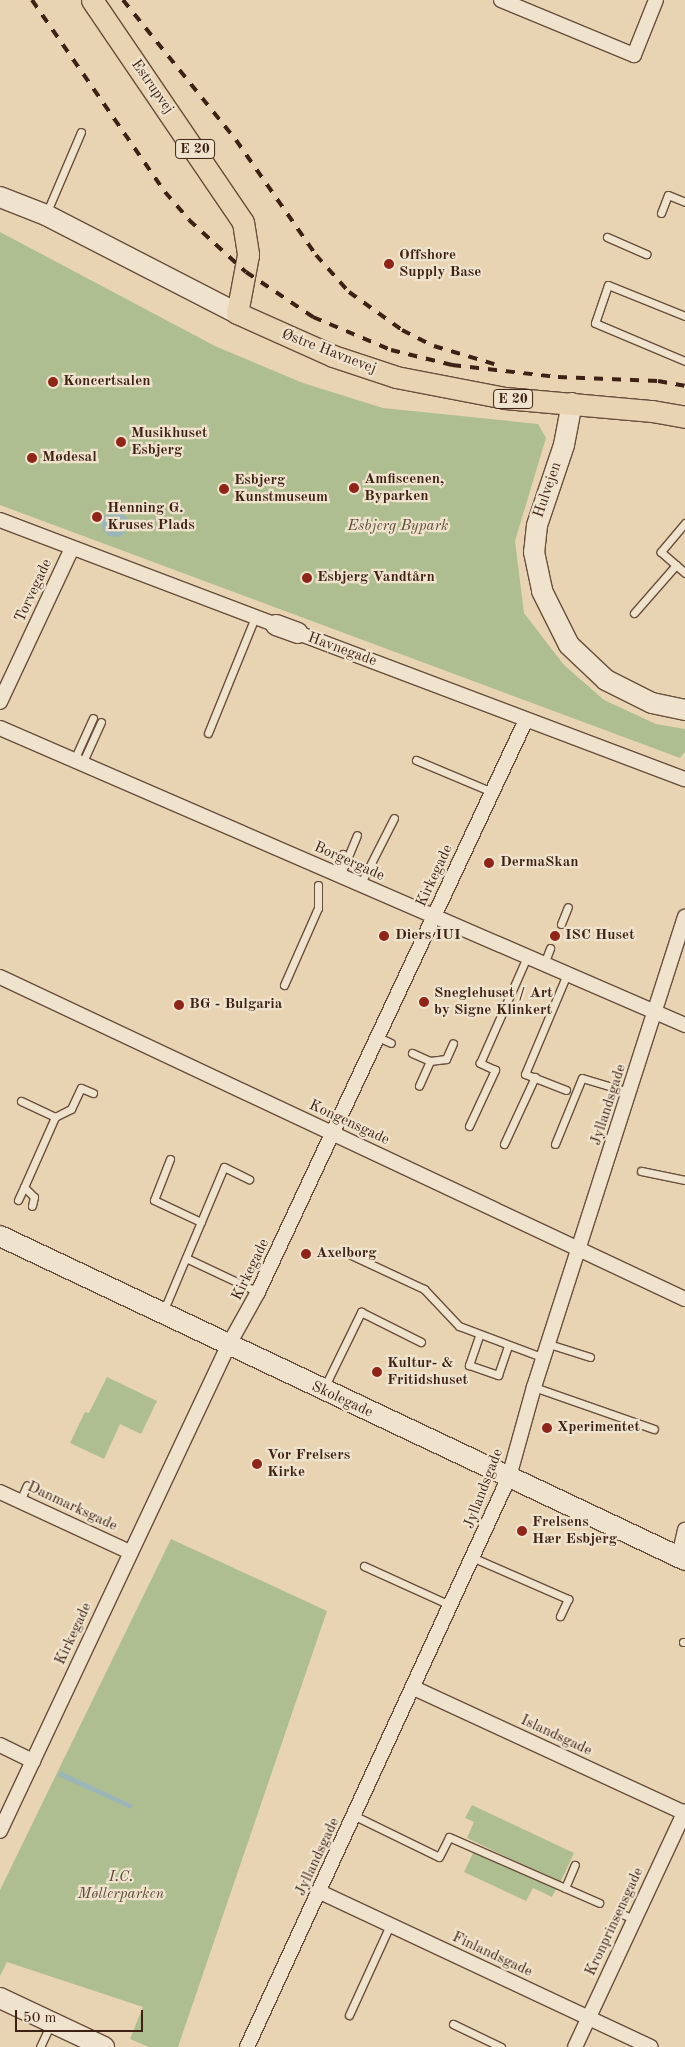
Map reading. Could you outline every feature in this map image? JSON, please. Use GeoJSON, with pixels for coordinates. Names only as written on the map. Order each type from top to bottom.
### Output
{"type":"FeatureCollection","features":[{"type":"Feature","properties":{"kind":"main road","name":"Estrupvej"},"geometry":{"type":"LineString","coordinates":[[92,0],[243,222],[248,255],[237,313]]}},
{"type":"Feature","properties":{"kind":"main road","name":"Østre Havnevej"},"geometry":{"type":"LineString","coordinates":[[237,313],[333,356],[396,377],[504,398],[652,411],[685,417]]}},
{"type":"Feature","properties":{"kind":"street"},"geometry":{"type":"LineString","coordinates":[[501,0],[634,55],[656,0]]}},
{"type":"Feature","properties":{"kind":"street","name":"Østre Havnevej"},"geometry":{"type":"LineString","coordinates":[[0,197],[46,215],[237,313]]}},
{"type":"Feature","properties":{"kind":"street","name":"Hulvejen"},"geometry":{"type":"LineString","coordinates":[[572,404],[564,445],[537,525],[534,552],[542,591],[569,645],[606,680],[652,703],[685,710]]}},
{"type":"Feature","properties":{"kind":"street","name":"Havnegade"},"geometry":{"type":"LineString","coordinates":[[0,520],[685,779]]}},
{"type":"Feature","properties":{"kind":"street","name":"Torvegade"},"geometry":{"type":"LineString","coordinates":[[0,702],[72,548]]}},
{"type":"Feature","properties":{"kind":"street","name":"Kirkegade"},"geometry":{"type":"LineString","coordinates":[[0,1831],[150,1509],[228,1346],[258,1292],[322,1158],[526,720]]}},
{"type":"Feature","properties":{"kind":"street","name":"Borgergade"},"geometry":{"type":"LineString","coordinates":[[4,729],[685,1025]]}},
{"type":"Feature","properties":{"kind":"street","name":"Jyllandsgade"},"geometry":{"type":"LineString","coordinates":[[247,2047],[452,1606],[509,1477],[534,1387],[611,1163],[630,1092],[685,917]]}},
{"type":"Feature","properties":{"kind":"street","name":"Kongensgade"},"geometry":{"type":"LineString","coordinates":[[0,977],[685,1299]]}},
{"type":"Feature","properties":{"kind":"street","name":"Skolegade"},"geometry":{"type":"LineString","coordinates":[[8,1237],[162,1315],[682,1558]]}},
{"type":"Feature","properties":{"kind":"street","name":"Danmarksgade"},"geometry":{"type":"LineString","coordinates":[[0,1492],[130,1552]]}},
{"type":"Feature","properties":{"kind":"street"},"geometry":{"type":"LineString","coordinates":[[682,1558],[685,1530]]}},
{"type":"Feature","properties":{"kind":"street","name":"Islandsgade"},"geometry":{"type":"LineString","coordinates":[[414,1688],[685,1812]]}},
{"type":"Feature","properties":{"kind":"street"},"geometry":{"type":"LineString","coordinates":[[0,1745],[32,1760]]}},
{"type":"Feature","properties":{"kind":"street","name":"Kronprinsensgade"},"geometry":{"type":"LineString","coordinates":[[575,2047],[628,1916],[685,1812]]}},
{"type":"Feature","properties":{"kind":"street","name":"Finlandsgade"},"geometry":{"type":"LineString","coordinates":[[320,1892],[651,2047]]}},
{"type":"Feature","properties":{"kind":"street"},"geometry":{"type":"LineString","coordinates":[[0,1998],[104,2047]]}},
{"type":"Feature","properties":{"kind":"lane"},"geometry":{"type":"LineString","coordinates":[[46,215],[81,132]]}},
{"type":"Feature","properties":{"kind":"lane"},"geometry":{"type":"LineString","coordinates":[[661,213],[668,195],[685,202]]}},
{"type":"Feature","properties":{"kind":"lane"},"geometry":{"type":"LineString","coordinates":[[608,237],[646,254]]}},
{"type":"Feature","properties":{"kind":"lane"},"geometry":{"type":"LineString","coordinates":[[685,316],[608,285],[595,323],[685,360]]}},
{"type":"Feature","properties":{"kind":"lane"},"geometry":{"type":"LineString","coordinates":[[685,523],[661,552],[685,573]]}},
{"type":"Feature","properties":{"kind":"lane"},"geometry":{"type":"LineString","coordinates":[[634,613],[676,565]]}},
{"type":"Feature","properties":{"kind":"lane"},"geometry":{"type":"LineString","coordinates":[[208,733],[255,616]]}},
{"type":"Feature","properties":{"kind":"lane"},"geometry":{"type":"LineString","coordinates":[[78,762],[93,718]]}},
{"type":"Feature","properties":{"kind":"lane"},"geometry":{"type":"LineString","coordinates":[[78,762],[92,743],[101,722]]}},
{"type":"Feature","properties":{"kind":"lane"},"geometry":{"type":"LineString","coordinates":[[416,760],[492,792]]}},
{"type":"Feature","properties":{"kind":"lane"},"geometry":{"type":"LineString","coordinates":[[360,885],[394,818]]}},
{"type":"Feature","properties":{"kind":"lane"},"geometry":{"type":"LineString","coordinates":[[337,875],[357,835]]}},
{"type":"Feature","properties":{"kind":"lane"},"geometry":{"type":"LineString","coordinates":[[337,875],[343,854]]}},
{"type":"Feature","properties":{"kind":"lane"},"geometry":{"type":"LineString","coordinates":[[284,985],[318,908],[318,885]]}},
{"type":"Feature","properties":{"kind":"lane"},"geometry":{"type":"LineString","coordinates":[[561,924],[568,907]]}},
{"type":"Feature","properties":{"kind":"lane"},"geometry":{"type":"LineString","coordinates":[[544,964],[550,948]]}},
{"type":"Feature","properties":{"kind":"lane"},"geometry":{"type":"LineString","coordinates":[[468,1126],[495,1070],[480,1063],[527,957]]}},
{"type":"Feature","properties":{"kind":"lane"},"geometry":{"type":"LineString","coordinates":[[566,1090],[525,1074],[567,974]]}},
{"type":"Feature","properties":{"kind":"lane"},"geometry":{"type":"LineString","coordinates":[[378,1037],[391,1043]]}},
{"type":"Feature","properties":{"kind":"lane"},"geometry":{"type":"LineString","coordinates":[[412,1053],[430,1061],[446,1059],[453,1043]]}},
{"type":"Feature","properties":{"kind":"lane"},"geometry":{"type":"LineString","coordinates":[[419,1086],[430,1061]]}},
{"type":"Feature","properties":{"kind":"lane"},"geometry":{"type":"LineString","coordinates":[[504,1144],[535,1077]]}},
{"type":"Feature","properties":{"kind":"lane"},"geometry":{"type":"LineString","coordinates":[[555,1144],[582,1078],[630,1092]]}},
{"type":"Feature","properties":{"kind":"lane"},"geometry":{"type":"LineString","coordinates":[[18,1200],[55,1117],[71,1109],[81,1088],[92,1093]]}},
{"type":"Feature","properties":{"kind":"lane"},"geometry":{"type":"LineString","coordinates":[[21,1101],[55,1117]]}},
{"type":"Feature","properties":{"kind":"lane"},"geometry":{"type":"LineString","coordinates":[[170,1159],[154,1200],[201,1222]]}},
{"type":"Feature","properties":{"kind":"lane"},"geometry":{"type":"LineString","coordinates":[[162,1315],[224,1168],[249,1179]]}},
{"type":"Feature","properties":{"kind":"lane"},"geometry":{"type":"LineString","coordinates":[[641,1170],[685,1180]]}},
{"type":"Feature","properties":{"kind":"lane"},"geometry":{"type":"LineString","coordinates":[[24,1187],[34,1197],[32,1206]]}},
{"type":"Feature","properties":{"kind":"lane"},"geometry":{"type":"LineString","coordinates":[[349,1254],[424,1289],[459,1326],[479,1336],[544,1358]]}},
{"type":"Feature","properties":{"kind":"lane"},"geometry":{"type":"LineString","coordinates":[[186,1258],[258,1292]]}},
{"type":"Feature","properties":{"kind":"lane"},"geometry":{"type":"LineString","coordinates":[[322,1390],[361,1312],[422,1342]]}},
{"type":"Feature","properties":{"kind":"lane"},"geometry":{"type":"LineString","coordinates":[[479,1336],[469,1364],[498,1375],[508,1346]]}},
{"type":"Feature","properties":{"kind":"lane"},"geometry":{"type":"LineString","coordinates":[[549,1344],[590,1357]]}},
{"type":"Feature","properties":{"kind":"lane"},"geometry":{"type":"LineString","coordinates":[[534,1387],[654,1429]]}},
{"type":"Feature","properties":{"kind":"lane"},"geometry":{"type":"LineString","coordinates":[[20,1501],[28,1485]]}},
{"type":"Feature","properties":{"kind":"lane"},"geometry":{"type":"LineString","coordinates":[[474,1558],[568,1599],[560,1616]]}},
{"type":"Feature","properties":{"kind":"lane"},"geometry":{"type":"LineString","coordinates":[[364,1566],[452,1606]]}},
{"type":"Feature","properties":{"kind":"lane"},"geometry":{"type":"LineString","coordinates":[[355,1816],[439,1857],[449,1836],[599,1903]]}},
{"type":"Feature","properties":{"kind":"lane"},"geometry":{"type":"LineString","coordinates":[[565,1888],[575,1865]]}},
{"type":"Feature","properties":{"kind":"lane"},"geometry":{"type":"LineString","coordinates":[[349,2015],[390,1925]]}},
{"type":"Feature","properties":{"kind":"lane"},"geometry":{"type":"LineString","coordinates":[[40,2047],[51,2022]]}},
{"type":"Feature","properties":{"kind":"lane"},"geometry":{"type":"LineString","coordinates":[[453,2024],[501,2047]]}},
{"type":"Feature","properties":{"kind":"green space","name":"Esbjerg Bypark"},"geometry":{"type":"Polygon","coordinates":[[[0,232],[215,346],[303,383],[383,408],[538,424],[546,438],[515,541],[524,613],[564,665],[604,700],[656,724],[685,729],[685,752],[680,758],[0,505],[0,232]]]}},
{"type":"Feature","properties":{"kind":"green space"},"geometry":{"type":"Polygon","coordinates":[[[107,1377],[157,1401],[141,1434],[120,1424],[104,1459],[70,1443],[85,1412],[89,1413],[107,1377]]]}},
{"type":"Feature","properties":{"kind":"green space","name":"I.C. Møllerparken"},"geometry":{"type":"Polygon","coordinates":[[[171,1539],[327,1611],[178,2047],[149,2047],[130,2039],[143,2007],[7,1962],[0,1976],[0,1890],[171,1539]]]}},
{"type":"Feature","properties":{"kind":"green space"},"geometry":{"type":"Polygon","coordinates":[[[472,1805],[574,1853],[560,1883],[467,1838],[474,1822],[465,1818],[472,1805]]]}},
{"type":"Feature","properties":{"kind":"green space"},"geometry":{"type":"Polygon","coordinates":[[[475,1849],[557,1887],[552,1897],[533,1888],[526,1901],[464,1872],[475,1849]]]}},
{"type":"Feature","properties":{"kind":"water"},"geometry":{"type":"Polygon","coordinates":[[[115,511],[124,515],[128,524],[124,533],[115,537],[106,533],[102,524],[106,515],[115,511]]]}},
{"type":"Feature","properties":{"kind":"water"},"geometry":{"type":"Polygon","coordinates":[[[60,1771],[133,1805],[131,1809],[58,1776],[60,1771]]]}},
{"type":"Feature","properties":{"kind":"railway"},"geometry":{"type":"LineString","coordinates":[[32,0],[165,192],[189,220],[246,272],[313,317],[391,350],[452,365],[558,377],[658,381],[685,386]]}},
{"type":"Feature","properties":{"kind":"railway"},"geometry":{"type":"LineString","coordinates":[[123,0],[236,140],[316,255],[349,292],[402,330],[434,346],[494,364]]}},
{"type":"Feature","properties":{"kind":"place","name":"Offshore Supply Base"},"geometry":{"type":"Point","coordinates":[389,264]}},
{"type":"Feature","properties":{"kind":"place","name":"Koncertsalen"},"geometry":{"type":"Point","coordinates":[53,382]}},
{"type":"Feature","properties":{"kind":"place","name":"Musikhuset Esbjerg"},"geometry":{"type":"Point","coordinates":[121,442]}},
{"type":"Feature","properties":{"kind":"place","name":"Mødesal"},"geometry":{"type":"Point","coordinates":[32,458]}},
{"type":"Feature","properties":{"kind":"place","name":"Amfiscenen, Byparken"},"geometry":{"type":"Point","coordinates":[354,488]}},
{"type":"Feature","properties":{"kind":"place","name":"Esbjerg Kunstmuseum"},"geometry":{"type":"Point","coordinates":[224,489]}},
{"type":"Feature","properties":{"kind":"place","name":"Henning G. Kruses Plads"},"geometry":{"type":"Point","coordinates":[97,517]}},
{"type":"Feature","properties":{"kind":"place","name":"Esbjerg Vandtårn"},"geometry":{"type":"Point","coordinates":[307,578]}},
{"type":"Feature","properties":{"kind":"place","name":"DermaSkan"},"geometry":{"type":"Point","coordinates":[489,863]}},
{"type":"Feature","properties":{"kind":"place","name":"Diers IUI"},"geometry":{"type":"Point","coordinates":[384,936]}},
{"type":"Feature","properties":{"kind":"place","name":"ISC Huset"},"geometry":{"type":"Point","coordinates":[555,936]}},
{"type":"Feature","properties":{"kind":"place","name":"Sneglehuset / Art by Signe Klinkert"},"geometry":{"type":"Point","coordinates":[424,1002]}},
{"type":"Feature","properties":{"kind":"place","name":"BG - Bulgaria"},"geometry":{"type":"Point","coordinates":[179,1005]}},
{"type":"Feature","properties":{"kind":"place","name":"Axelborg"},"geometry":{"type":"Point","coordinates":[306,1254]}},
{"type":"Feature","properties":{"kind":"place","name":"Kultur- & Fritidshuset"},"geometry":{"type":"Point","coordinates":[377,1372]}},
{"type":"Feature","properties":{"kind":"place","name":"Xperimentet"},"geometry":{"type":"Point","coordinates":[547,1428]}},
{"type":"Feature","properties":{"kind":"place","name":"Vor Frelsers Kirke"},"geometry":{"type":"Point","coordinates":[257,1464]}},
{"type":"Feature","properties":{"kind":"place","name":"Frelsens Hær Esbjerg"},"geometry":{"type":"Point","coordinates":[522,1531]}}]}
